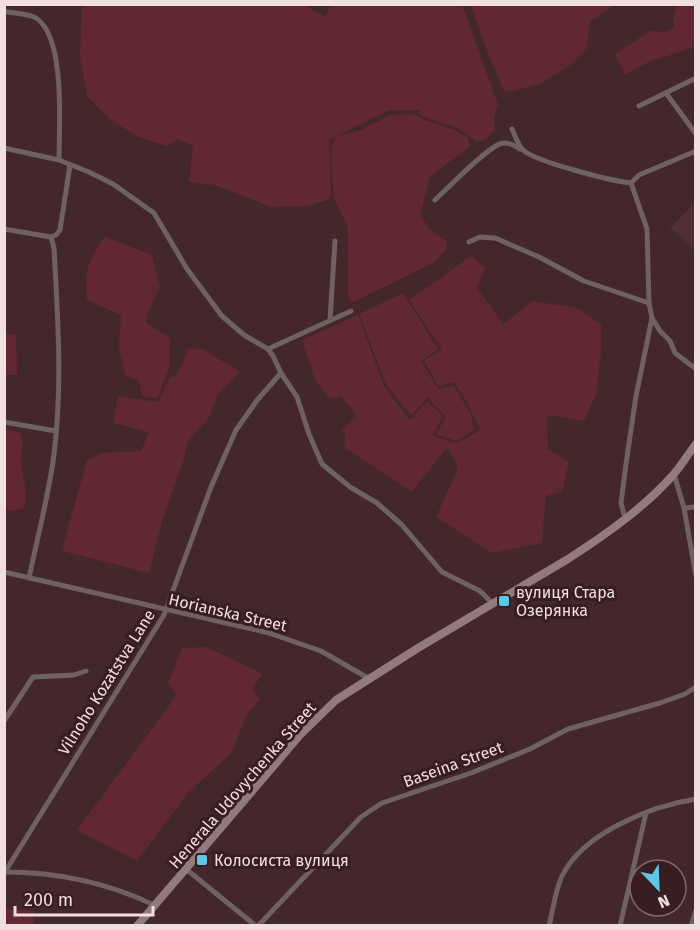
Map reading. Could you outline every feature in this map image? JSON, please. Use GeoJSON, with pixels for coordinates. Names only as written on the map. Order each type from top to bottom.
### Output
{"type":"FeatureCollection","features":[{"type":"Feature","properties":{"kind":"main road","name":"Henerala Udovychenka Street"},"geometry":{"type":"LineString","coordinates":[[137,926],[300,735],[336,700],[368,678],[568,560],[597,540],[649,498],[674,474],[696,444]]}},
{"type":"Feature","properties":{"kind":"street"},"geometry":{"type":"LineString","coordinates":[[4,11],[30,16],[43,24],[47,31],[59,74],[59,160]]}},
{"type":"Feature","properties":{"kind":"street"},"geometry":{"type":"LineString","coordinates":[[639,106],[696,78]]}},
{"type":"Feature","properties":{"kind":"street"},"geometry":{"type":"LineString","coordinates":[[666,93],[696,134]]}},
{"type":"Feature","properties":{"kind":"street"},"geometry":{"type":"LineString","coordinates":[[512,129],[522,150]]}},
{"type":"Feature","properties":{"kind":"street"},"geometry":{"type":"LineString","coordinates":[[435,200],[484,152],[501,142],[509,143],[540,159],[614,182],[631,183],[639,175],[696,151]]}},
{"type":"Feature","properties":{"kind":"street"},"geometry":{"type":"LineString","coordinates":[[4,148],[59,160],[113,184],[154,213],[187,269],[222,316],[244,335],[268,349],[297,397],[322,464],[350,487],[377,503],[402,525],[442,572],[480,591],[492,603]]}},
{"type":"Feature","properties":{"kind":"street"},"geometry":{"type":"LineString","coordinates":[[4,229],[51,237],[56,235],[60,230],[70,165]]}},
{"type":"Feature","properties":{"kind":"street"},"geometry":{"type":"LineString","coordinates":[[631,183],[647,229],[649,303],[652,318],[670,341],[675,352],[696,369]]}},
{"type":"Feature","properties":{"kind":"street"},"geometry":{"type":"LineString","coordinates":[[29,578],[53,464],[60,374],[60,325],[54,248],[51,237]]}},
{"type":"Feature","properties":{"kind":"street"},"geometry":{"type":"LineString","coordinates":[[469,242],[480,237],[495,237],[539,256],[584,281],[649,303]]}},
{"type":"Feature","properties":{"kind":"street"},"geometry":{"type":"LineString","coordinates":[[330,320],[335,241]]}},
{"type":"Feature","properties":{"kind":"street"},"geometry":{"type":"LineString","coordinates":[[268,349],[351,311]]}},
{"type":"Feature","properties":{"kind":"street"},"geometry":{"type":"LineString","coordinates":[[625,518],[621,503],[626,464],[638,386],[652,318]]}},
{"type":"Feature","properties":{"kind":"street","name":"Vilnoho Kozatstva Lane"},"geometry":{"type":"LineString","coordinates":[[5,872],[166,610],[207,497],[236,430],[258,399],[281,373]]}},
{"type":"Feature","properties":{"kind":"street"},"geometry":{"type":"LineString","coordinates":[[4,422],[56,431]]}},
{"type":"Feature","properties":{"kind":"street"},"geometry":{"type":"LineString","coordinates":[[674,474],[684,508],[696,576]]}},
{"type":"Feature","properties":{"kind":"street"},"geometry":{"type":"LineString","coordinates":[[684,508],[696,507]]}},
{"type":"Feature","properties":{"kind":"street","name":"Horianska Street"},"geometry":{"type":"LineString","coordinates":[[4,572],[269,633],[321,651],[368,678]]}},
{"type":"Feature","properties":{"kind":"street"},"geometry":{"type":"LineString","coordinates":[[4,721],[33,677],[74,675],[86,671]]}},
{"type":"Feature","properties":{"kind":"street","name":"Baseina Street"},"geometry":{"type":"LineString","coordinates":[[257,926],[360,817],[382,802],[471,773],[530,749],[567,729],[660,703],[685,694],[696,687]]}},
{"type":"Feature","properties":{"kind":"street"},"geometry":{"type":"LineString","coordinates":[[549,926],[561,878],[569,863],[582,848],[612,829],[646,813],[674,802],[696,799]]}},
{"type":"Feature","properties":{"kind":"street"},"geometry":{"type":"LineString","coordinates":[[620,926],[646,813]]}},
{"type":"Feature","properties":{"kind":"street"},"geometry":{"type":"LineString","coordinates":[[186,869],[257,926]]}},
{"type":"Feature","properties":{"kind":"street"},"geometry":{"type":"LineString","coordinates":[[5,872],[63,875],[124,891],[154,905]]}},
{"type":"Feature","properties":{"kind":"street"},"geometry":{"type":"LineString","coordinates":[[691,926],[696,909]]}},
{"type":"Feature","properties":{"kind":"shaded area"},"geometry":{"type":"Polygon","coordinates":[[[462,4],[498,105],[494,118],[494,131],[484,140],[476,141],[460,129],[420,115],[420,110],[389,110],[337,136],[361,130],[391,115],[414,114],[455,130],[467,137],[470,146],[430,177],[420,215],[429,228],[447,242],[446,249],[435,262],[352,303],[348,298],[348,228],[334,198],[331,160],[335,137],[329,140],[331,196],[327,200],[308,206],[271,207],[215,185],[189,182],[193,146],[178,139],[167,146],[136,136],[106,116],[87,96],[80,56],[82,5],[306,5],[326,16],[330,5],[462,4]]]}},
{"type":"Feature","properties":{"kind":"shaded area"},"geometry":{"type":"Polygon","coordinates":[[[471,4],[614,5],[590,22],[587,48],[568,67],[539,84],[509,92],[504,90],[490,59],[471,4]]]}},
{"type":"Feature","properties":{"kind":"shaded area"},"geometry":{"type":"Polygon","coordinates":[[[680,5],[695,5],[695,46],[650,61],[625,75],[615,54],[650,31],[665,32],[674,28],[674,11],[680,5]]]}},
{"type":"Feature","properties":{"kind":"shaded area"},"geometry":{"type":"Polygon","coordinates":[[[695,203],[695,250],[670,228],[695,203]]]}},
{"type":"Feature","properties":{"kind":"shaded area"},"geometry":{"type":"Polygon","coordinates":[[[105,237],[152,255],[160,287],[148,312],[146,323],[170,338],[170,366],[157,399],[142,396],[139,381],[125,375],[119,348],[121,315],[87,300],[88,266],[105,237]]]}},
{"type":"Feature","properties":{"kind":"shaded area"},"geometry":{"type":"Polygon","coordinates":[[[471,256],[485,268],[477,288],[503,324],[533,301],[577,308],[601,324],[601,353],[596,394],[584,421],[547,415],[548,449],[569,462],[562,492],[546,496],[542,543],[492,553],[436,517],[458,468],[450,451],[446,449],[412,492],[344,447],[346,435],[341,431],[357,416],[341,396],[330,399],[315,380],[302,340],[358,315],[384,386],[410,420],[427,401],[443,416],[432,436],[457,443],[480,430],[467,402],[454,382],[438,386],[424,360],[442,350],[409,300],[471,256]]]}},
{"type":"Feature","properties":{"kind":"shaded area"},"geometry":{"type":"Polygon","coordinates":[[[403,293],[438,349],[421,361],[438,389],[454,386],[471,415],[474,430],[456,441],[436,434],[446,417],[427,397],[411,416],[386,384],[359,314],[403,293]]]}},
{"type":"Feature","properties":{"kind":"shaded area"},"geometry":{"type":"Polygon","coordinates":[[[5,334],[16,334],[17,375],[5,375],[5,334]]]}},
{"type":"Feature","properties":{"kind":"shaded area"},"geometry":{"type":"Polygon","coordinates":[[[189,348],[204,350],[240,372],[218,394],[208,419],[188,441],[163,518],[149,573],[62,551],[87,460],[101,453],[141,451],[149,432],[113,423],[118,396],[158,402],[170,377],[176,376],[189,348]]]}},
{"type":"Feature","properties":{"kind":"shaded area"},"geometry":{"type":"Polygon","coordinates":[[[5,429],[21,433],[22,437],[21,467],[26,502],[24,508],[17,510],[5,510],[5,429]]]}},
{"type":"Feature","properties":{"kind":"shaded area"},"geometry":{"type":"Polygon","coordinates":[[[207,647],[263,674],[252,688],[260,699],[246,716],[232,752],[187,794],[137,861],[77,830],[176,696],[168,683],[182,648],[207,647]]]}},
{"type":"Feature","properties":{"kind":"shaded area"},"geometry":{"type":"Polygon","coordinates":[[[5,909],[34,911],[34,925],[5,925],[5,909]]]}},
{"type":"Feature","properties":{"kind":"place","name":"вулиця Стара Озерянка"},"geometry":{"type":"Point","coordinates":[504,601]}},
{"type":"Feature","properties":{"kind":"place","name":"Колосиста вулиця"},"geometry":{"type":"Point","coordinates":[202,860]}}]}
